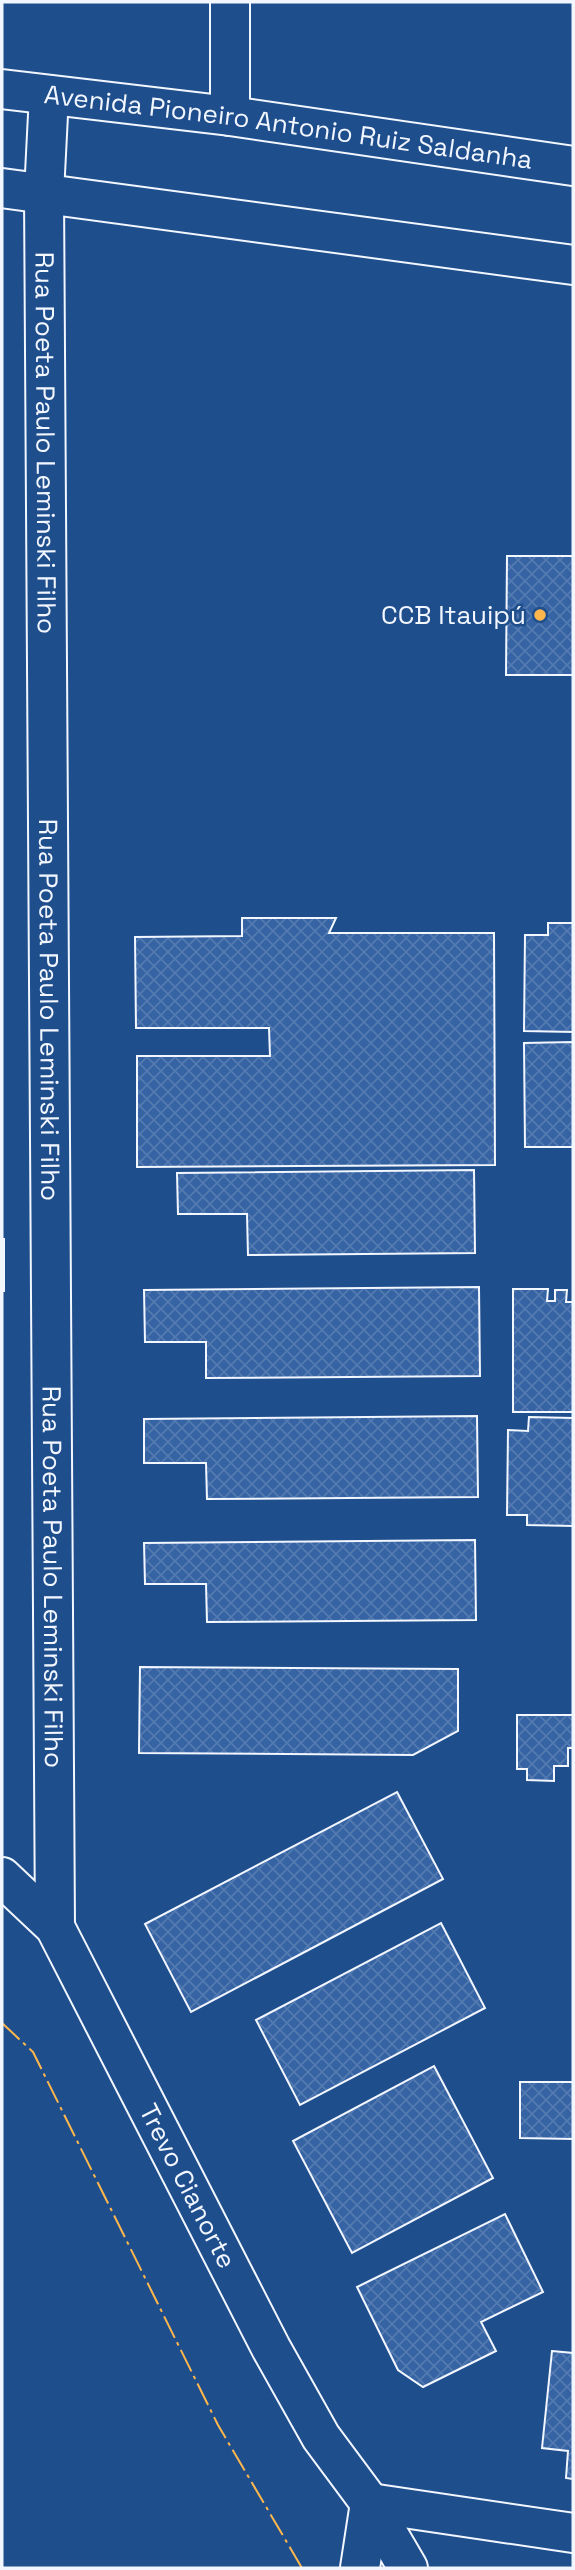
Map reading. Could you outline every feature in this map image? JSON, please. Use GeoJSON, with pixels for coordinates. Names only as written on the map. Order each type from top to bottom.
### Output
{"type":"FeatureCollection","features":[{"type":"Feature","properties":{"kind":"street"},"geometry":{"type":"LineString","coordinates":[[230,2],[230,116]]}},
{"type":"Feature","properties":{"kind":"street","name":"Avenida Pioneiro Antonio Ruiz Saldanha"},"geometry":{"type":"LineString","coordinates":[[2,89],[230,116],[573,166]]}},
{"type":"Feature","properties":{"kind":"street","name":"Rua Poeta Paulo Leminski Filho"},"geometry":{"type":"LineString","coordinates":[[49,95],[44,193],[55,1927]]}},
{"type":"Feature","properties":{"kind":"street"},"geometry":{"type":"LineString","coordinates":[[2,188],[573,265]]}},
{"type":"Feature","properties":{"kind":"street","name":"Trevo Cianorte"},"geometry":{"type":"LineString","coordinates":[[2,1877],[55,1927],[271,2348],[321,2437],[370,2503],[408,2568]]}},
{"type":"Feature","properties":{"kind":"street"},"geometry":{"type":"LineString","coordinates":[[360,2568],[370,2503],[573,2533]]}},
{"type":"Feature","properties":{"kind":"building","name":"CCB Itauipú"},"geometry":{"type":"Polygon","coordinates":[[[507,556],[573,556],[573,675],[506,675],[507,556]]]}},
{"type":"Feature","properties":{"kind":"building"},"geometry":{"type":"Polygon","coordinates":[[[242,918],[336,918],[329,933],[494,933],[495,1165],[137,1167],[137,1056],[270,1056],[269,1028],[136,1028],[135,937],[242,936],[242,918]]]}},
{"type":"Feature","properties":{"kind":"building"},"geometry":{"type":"Polygon","coordinates":[[[548,923],[573,923],[573,1032],[524,1031],[525,935],[548,935],[548,923]]]}},
{"type":"Feature","properties":{"kind":"building"},"geometry":{"type":"Polygon","coordinates":[[[573,1042],[573,1147],[525,1147],[524,1043],[573,1042]]]}},
{"type":"Feature","properties":{"kind":"building"},"geometry":{"type":"Polygon","coordinates":[[[474,1170],[475,1253],[248,1255],[247,1214],[178,1214],[177,1173],[474,1170]]]}},
{"type":"Feature","properties":{"kind":"building"},"geometry":{"type":"Polygon","coordinates":[[[4,1239],[4,1291],[2,1291],[4,1239]]]}},
{"type":"Feature","properties":{"kind":"building"},"geometry":{"type":"Polygon","coordinates":[[[479,1287],[480,1376],[206,1378],[206,1342],[145,1342],[144,1290],[479,1287]]]}},
{"type":"Feature","properties":{"kind":"building"},"geometry":{"type":"Polygon","coordinates":[[[513,1289],[548,1289],[547,1301],[555,1301],[555,1290],[567,1290],[566,1302],[573,1302],[573,1412],[513,1412],[513,1289]]]}},
{"type":"Feature","properties":{"kind":"building"},"geometry":{"type":"Polygon","coordinates":[[[477,1416],[478,1497],[207,1499],[206,1463],[144,1463],[144,1419],[477,1416]]]}},
{"type":"Feature","properties":{"kind":"building"},"geometry":{"type":"Polygon","coordinates":[[[529,1417],[573,1418],[573,1526],[527,1525],[527,1515],[507,1515],[508,1430],[528,1431],[529,1417]]]}},
{"type":"Feature","properties":{"kind":"building"},"geometry":{"type":"Polygon","coordinates":[[[475,1540],[476,1620],[207,1622],[206,1584],[145,1584],[144,1543],[475,1540]]]}},
{"type":"Feature","properties":{"kind":"building"},"geometry":{"type":"Polygon","coordinates":[[[140,1667],[458,1669],[458,1731],[413,1755],[139,1753],[140,1667]]]}},
{"type":"Feature","properties":{"kind":"building"},"geometry":{"type":"Polygon","coordinates":[[[517,1715],[573,1715],[573,1748],[568,1748],[568,1766],[554,1766],[554,1781],[527,1780],[527,1769],[517,1769],[517,1715]]]}},
{"type":"Feature","properties":{"kind":"building"},"geometry":{"type":"Polygon","coordinates":[[[397,1792],[443,1879],[191,2012],[145,1924],[397,1792]]]}},
{"type":"Feature","properties":{"kind":"building"},"geometry":{"type":"Polygon","coordinates":[[[441,1923],[485,2008],[300,2105],[256,2020],[441,1923]]]}},
{"type":"Feature","properties":{"kind":"building"},"geometry":{"type":"Polygon","coordinates":[[[434,2066],[493,2178],[352,2253],[293,2141],[434,2066]]]}},
{"type":"Feature","properties":{"kind":"building"},"geometry":{"type":"Polygon","coordinates":[[[520,2082],[573,2082],[573,2139],[520,2138],[520,2082]]]}},
{"type":"Feature","properties":{"kind":"building"},"geometry":{"type":"Polygon","coordinates":[[[505,2214],[543,2292],[481,2322],[496,2351],[423,2387],[398,2370],[357,2287],[505,2214]]]}},
{"type":"Feature","properties":{"kind":"building"},"geometry":{"type":"Polygon","coordinates":[[[552,2351],[573,2353],[573,2479],[566,2478],[568,2451],[542,2448],[552,2351]]]}},
{"type":"Feature","properties":{"kind":"power"},"geometry":{"type":"LineString","coordinates":[[2,2023],[33,2052],[218,2425],[302,2568]]}},
{"type":"Feature","properties":{"kind":"place","name":"CCB Itauipú"},"geometry":{"type":"Point","coordinates":[540,615]}}]}
